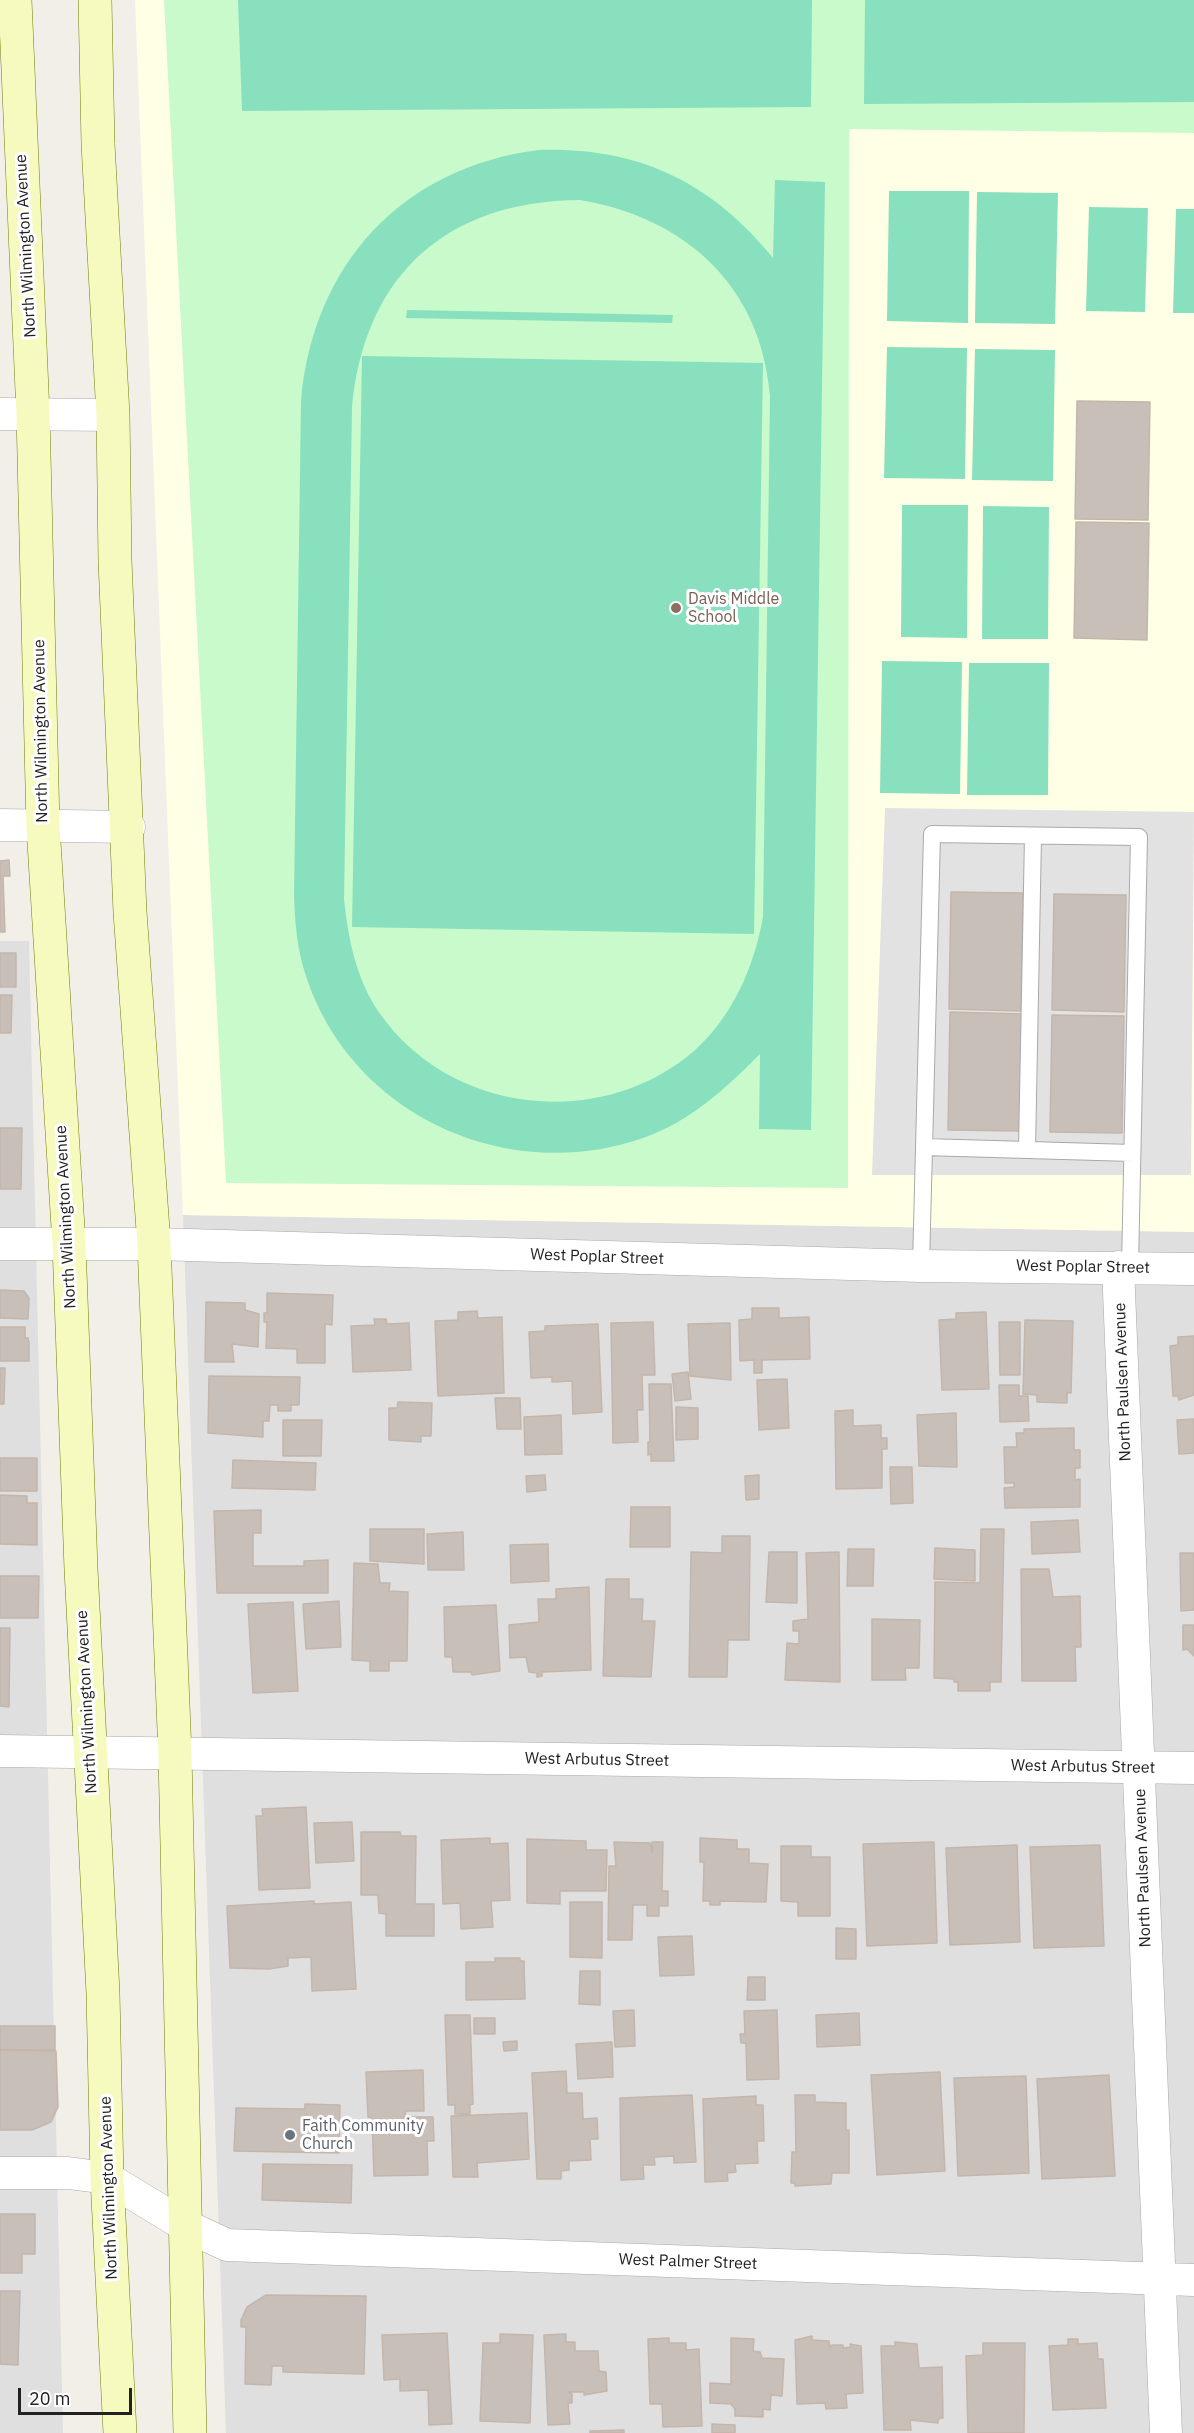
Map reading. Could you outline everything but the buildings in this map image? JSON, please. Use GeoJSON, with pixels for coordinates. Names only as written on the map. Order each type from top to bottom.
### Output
{"type":"FeatureCollection","features":[{"type":"Feature","properties":{"kind":"main road","name":"North Wilmington Avenue"},"geometry":{"type":"LineString","coordinates":[[15,0],[33,414],[43,826],[69,1244],[90,1753],[103,1993],[107,2178],[120,2433]]}},
{"type":"Feature","properties":{"kind":"main road"},"geometry":{"type":"LineString","coordinates":[[95,0],[98,144],[113,416],[115,561],[129,827],[130,912],[154,1244],[174,1754],[190,2433]]}},
{"type":"Feature","properties":{"kind":"street"},"geometry":{"type":"LineString","coordinates":[[0,414],[113,416]]}},
{"type":"Feature","properties":{"kind":"street"},"geometry":{"type":"LineString","coordinates":[[0,825],[129,827]]}},
{"type":"Feature","properties":{"kind":"street","name":"West Poplar Street"},"geometry":{"type":"LineString","coordinates":[[0,1244],[154,1244],[921,1266],[1194,1269]]}},
{"type":"Feature","properties":{"kind":"street","name":"North Paulsen Avenue"},"geometry":{"type":"LineString","coordinates":[[1124,1267],[1139,1767],[1166,2433]]}},
{"type":"Feature","properties":{"kind":"street","name":"West Arbutus Street"},"geometry":{"type":"LineString","coordinates":[[0,1751],[1194,1768]]}},
{"type":"Feature","properties":{"kind":"street"},"geometry":{"type":"LineString","coordinates":[[0,2173],[68,2173],[107,2178]]}},
{"type":"Feature","properties":{"kind":"street","name":"West Palmer Street"},"geometry":{"type":"LineString","coordinates":[[107,2178],[186,2226],[227,2245],[1194,2280]]}},
{"type":"Feature","properties":{"kind":"lane"},"geometry":{"type":"LineString","coordinates":[[921,1266],[932,834],[1140,837],[1132,1153],[1124,1267]]}},
{"type":"Feature","properties":{"kind":"lane"},"geometry":{"type":"LineString","coordinates":[[1027,1150],[1033,836]]}},
{"type":"Feature","properties":{"kind":"lane"},"geometry":{"type":"LineString","coordinates":[[924,1147],[1132,1153]]}},
{"type":"Feature","properties":{"kind":"shaded area","name":"Davis Middle School"},"geometry":{"type":"Polygon","coordinates":[[[135,0],[1194,0],[1194,1232],[183,1215],[135,0]]]}},
{"type":"Feature","properties":{"kind":"shaded area"},"geometry":{"type":"Polygon","coordinates":[[[885,808],[1194,812],[1191,1175],[872,1175],[885,808]]]}},
{"type":"Feature","properties":{"kind":"shaded area"},"geometry":{"type":"Polygon","coordinates":[[[0,941],[29,941],[63,2433],[0,2433],[0,941]]]}},
{"type":"Feature","properties":{"kind":"shaded area"},"geometry":{"type":"Polygon","coordinates":[[[183,1215],[1194,1232],[1194,2433],[226,2433],[183,1215]]]}},
{"type":"Feature","properties":{"kind":"green space","name":"Davis Middle School"},"geometry":{"type":"Polygon","coordinates":[[[164,0],[1194,0],[1194,133],[849,129],[848,1188],[226,1183],[164,0]]]}},
{"type":"Feature","properties":{"kind":"green space"},"geometry":{"type":"Polygon","coordinates":[[[238,0],[812,0],[811,107],[242,111],[238,0]]]}},
{"type":"Feature","properties":{"kind":"green space"},"geometry":{"type":"Polygon","coordinates":[[[865,0],[1194,0],[1194,102],[864,104],[865,0]]]}},
{"type":"Feature","properties":{"kind":"green space"},"geometry":{"type":"Polygon","coordinates":[[[538,150],[608,155],[640,163],[669,174],[697,189],[724,208],[773,258],[775,180],[825,182],[811,1130],[759,1129],[760,1054],[706,1103],[677,1123],[643,1138],[591,1150],[539,1152],[487,1144],[439,1126],[395,1100],[357,1065],[327,1023],[305,973],[297,935],[294,896],[301,401],[309,352],[324,307],[345,267],[373,231],[406,201],[445,178],[489,160],[538,150]],[[580,200],[533,204],[490,214],[453,231],[421,254],[395,283],[374,319],[360,360],[352,407],[344,899],[354,957],[370,998],[408,1046],[444,1072],[484,1090],[527,1100],[571,1101],[615,1093],[656,1077],[694,1051],[720,1022],[740,990],[754,954],[763,917],[770,396],[764,357],[751,322],[734,290],[711,264],[684,241],[653,223],[618,209],[580,200]]]}},
{"type":"Feature","properties":{"kind":"green space"},"geometry":{"type":"Polygon","coordinates":[[[889,191],[969,191],[968,323],[887,321],[889,191]]]}},
{"type":"Feature","properties":{"kind":"green space"},"geometry":{"type":"Polygon","coordinates":[[[977,192],[1058,193],[1055,324],[975,323],[977,192]]]}},
{"type":"Feature","properties":{"kind":"green space"},"geometry":{"type":"Polygon","coordinates":[[[1089,207],[1148,208],[1145,312],[1086,311],[1089,207]]]}},
{"type":"Feature","properties":{"kind":"green space"},"geometry":{"type":"Polygon","coordinates":[[[1176,209],[1194,209],[1194,313],[1173,313],[1176,209]]]}},
{"type":"Feature","properties":{"kind":"green space"},"geometry":{"type":"Polygon","coordinates":[[[407,310],[673,315],[672,323],[406,318],[407,310]]]}},
{"type":"Feature","properties":{"kind":"green space"},"geometry":{"type":"Polygon","coordinates":[[[887,347],[967,348],[965,479],[884,478],[887,347]]]}},
{"type":"Feature","properties":{"kind":"green space"},"geometry":{"type":"Polygon","coordinates":[[[975,349],[1055,350],[1053,481],[972,480],[975,349]]]}},
{"type":"Feature","properties":{"kind":"green space"},"geometry":{"type":"Polygon","coordinates":[[[362,356],[763,363],[754,934],[352,927],[362,356]]]}},
{"type":"Feature","properties":{"kind":"green space"},"geometry":{"type":"Polygon","coordinates":[[[902,505],[968,505],[967,638],[901,637],[902,505]]]}},
{"type":"Feature","properties":{"kind":"green space"},"geometry":{"type":"Polygon","coordinates":[[[983,506],[1049,507],[1048,639],[982,639],[983,506]]]}},
{"type":"Feature","properties":{"kind":"green space"},"geometry":{"type":"Polygon","coordinates":[[[882,661],[962,662],[960,794],[880,793],[882,661]]]}},
{"type":"Feature","properties":{"kind":"green space"},"geometry":{"type":"Polygon","coordinates":[[[969,663],[1049,663],[1048,795],[967,795],[969,663]]]}},
{"type":"Feature","properties":{"kind":"place","name":"Davis Middle School"},"geometry":{"type":"Point","coordinates":[676,608]}},
{"type":"Feature","properties":{"kind":"place","name":"Faith Community Church"},"geometry":{"type":"Point","coordinates":[290,2135]}}]}
